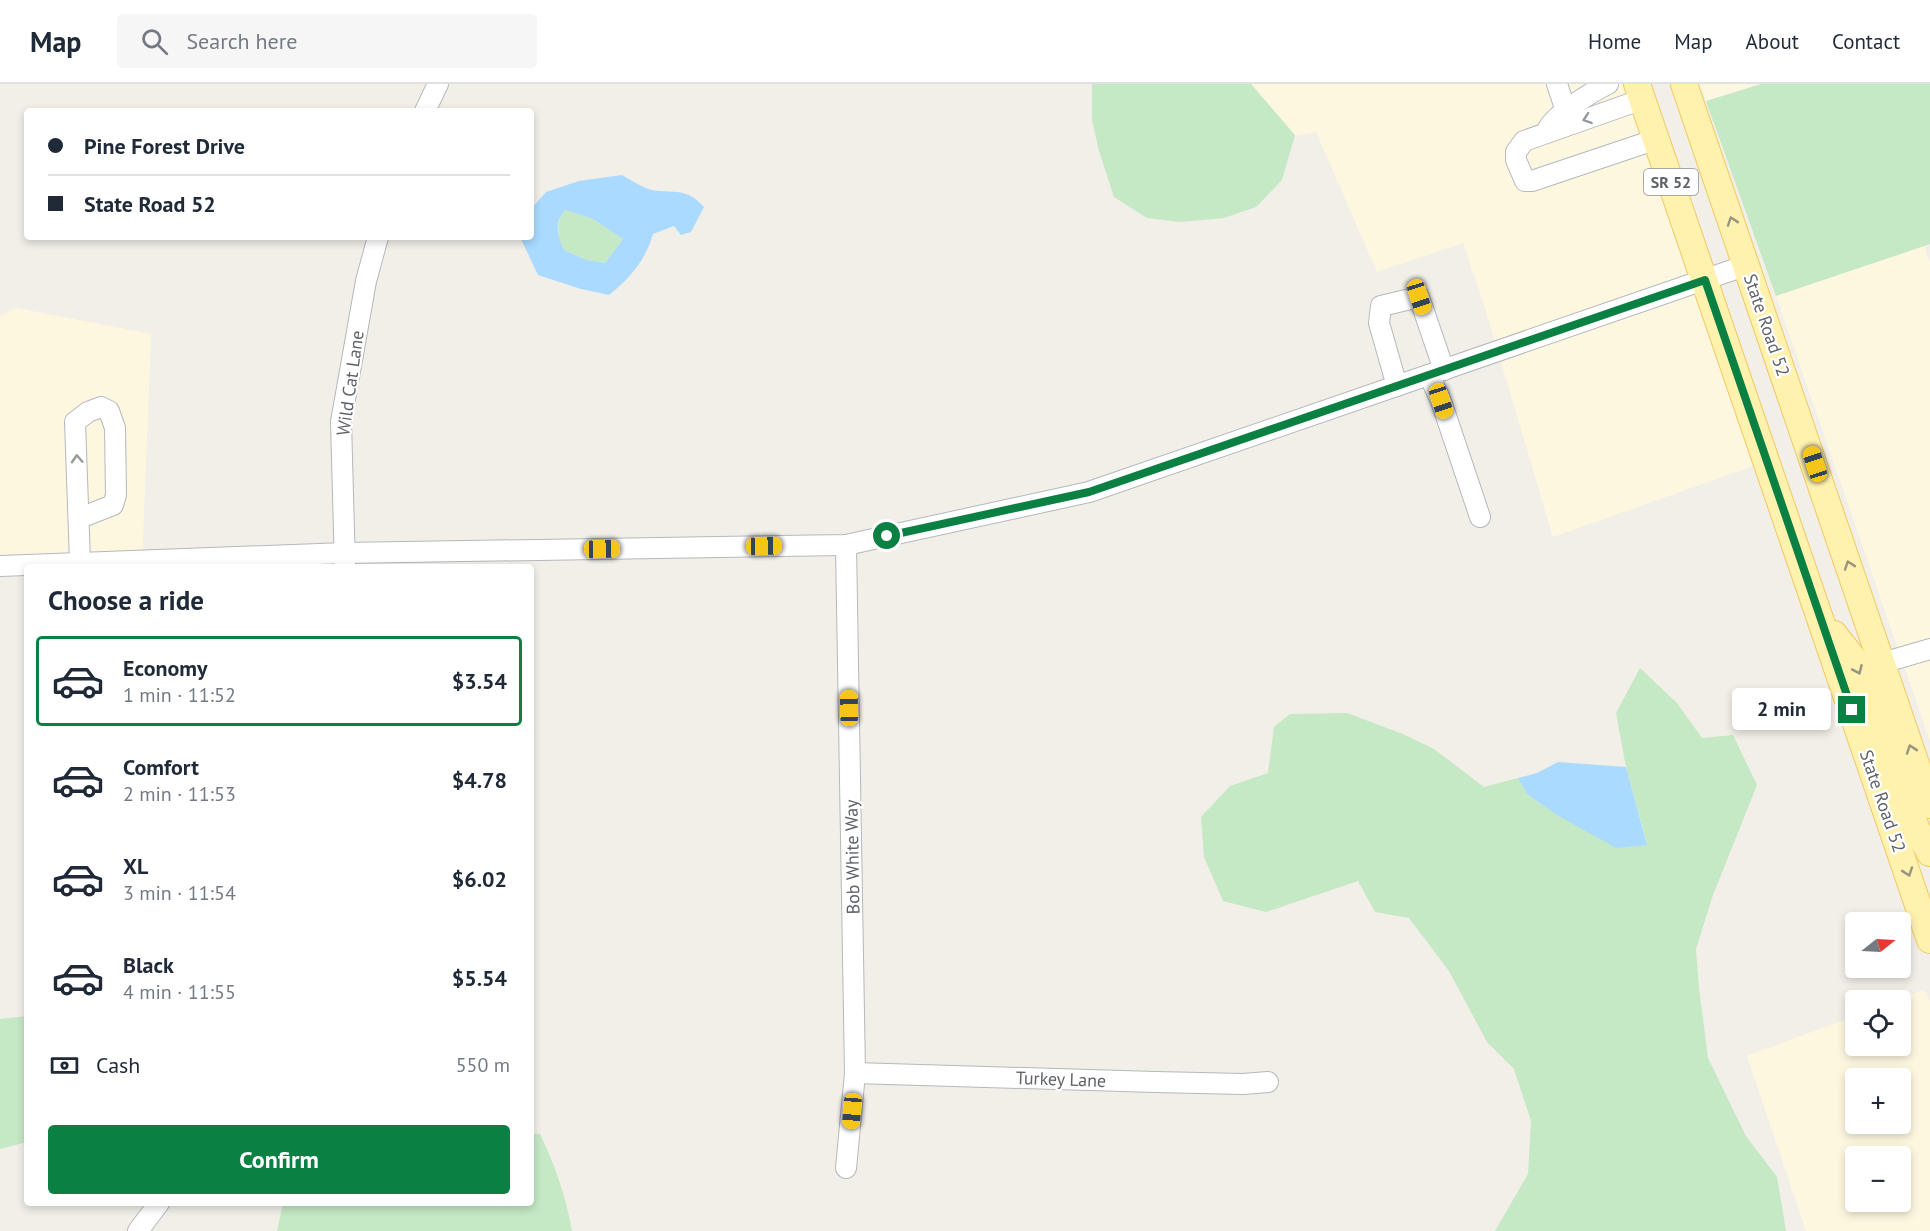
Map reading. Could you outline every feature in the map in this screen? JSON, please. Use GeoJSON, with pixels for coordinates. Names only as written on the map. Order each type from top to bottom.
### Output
{"type":"FeatureCollection","features":[{"type":"Feature","properties":{"kind":"main road","name":"State Road 52"},"geometry":{"type":"LineString","coordinates":[[1684,84],[1930,805]]}},
{"type":"Feature","properties":{"kind":"main road","name":"State Road 52"},"geometry":{"type":"LineString","coordinates":[[1640,92],[1822,624],[1928,923]]}},
{"type":"Feature","properties":{"kind":"main road"},"geometry":{"type":"LineString","coordinates":[[1822,624],[1840,639],[1852,657],[1869,695],[1917,830],[1930,854]]}},
{"type":"Feature","properties":{"kind":"street"},"geometry":{"type":"LineString","coordinates":[[426,108],[438,84]]}},
{"type":"Feature","properties":{"kind":"street"},"geometry":{"type":"LineString","coordinates":[[1557,84],[1566,111]]}},
{"type":"Feature","properties":{"kind":"street"},"geometry":{"type":"LineString","coordinates":[[1547,133],[1549,125],[1566,111],[1595,90],[1608,84]]}},
{"type":"Feature","properties":{"kind":"street"},"geometry":{"type":"LineString","coordinates":[[1640,92],[1524,141],[1518,146],[1516,160],[1524,181],[1532,181],[1657,139]]}},
{"type":"Feature","properties":{"kind":"street","name":"Wild Cat Lane"},"geometry":{"type":"LineString","coordinates":[[345,560],[341,422],[366,281],[377,240]]}},
{"type":"Feature","properties":{"kind":"street"},"geometry":{"type":"LineString","coordinates":[[40,564],[345,560],[846,545],[1089,492],[1747,265]]}},
{"type":"Feature","properties":{"kind":"street"},"geometry":{"type":"LineString","coordinates":[[1397,386],[1379,323],[1381,306],[1419,297],[1441,401],[1480,517]]}},
{"type":"Feature","properties":{"kind":"street"},"geometry":{"type":"LineString","coordinates":[[80,518],[113,505],[116,495],[115,428],[109,411],[101,406],[75,422],[80,562]]}},
{"type":"Feature","properties":{"kind":"street","name":"Bob White Way"},"geometry":{"type":"LineString","coordinates":[[846,545],[855,1072],[846,1168]]}},
{"type":"Feature","properties":{"kind":"street"},"geometry":{"type":"LineString","coordinates":[[0,566],[24,565]]}},
{"type":"Feature","properties":{"kind":"street"},"geometry":{"type":"LineString","coordinates":[[1882,663],[1930,649]]}},
{"type":"Feature","properties":{"kind":"street","name":"Turkey Lane"},"geometry":{"type":"LineString","coordinates":[[855,1072],[1155,1082],[1243,1084],[1268,1082]]}},
{"type":"Feature","properties":{"kind":"street"},"geometry":{"type":"LineString","coordinates":[[138,1231],[157,1206]]}},
{"type":"Feature","properties":{"kind":"shaded area"},"geometry":{"type":"Polygon","coordinates":[[[1251,84],[1625,84],[1756,465],[1553,537],[1485,308],[1463,243],[1377,272],[1316,132],[1295,136],[1251,84]]]}},
{"type":"Feature","properties":{"kind":"shaded area"},"geometry":{"type":"Polygon","coordinates":[[[1700,84],[1761,84],[1706,101],[1700,84]]]}},
{"type":"Feature","properties":{"kind":"shaded area"},"geometry":{"type":"Polygon","coordinates":[[[1924,246],[1930,262],[1930,741],[1776,296],[1924,246]]]}},
{"type":"Feature","properties":{"kind":"shaded area"},"geometry":{"type":"Polygon","coordinates":[[[16,308],[151,334],[142,564],[24,564],[24,571],[0,572],[0,316],[16,308]]]}},
{"type":"Feature","properties":{"kind":"shaded area"},"geometry":{"type":"Polygon","coordinates":[[[1924,990],[1930,1001],[1930,1231],[1806,1231],[1747,1056],[1845,1020],[1845,1056],[1911,1056],[1911,995],[1924,990]]]}},
{"type":"Feature","properties":{"kind":"green space"},"geometry":{"type":"Polygon","coordinates":[[[1092,84],[1251,84],[1295,135],[1282,180],[1256,207],[1224,218],[1180,222],[1147,218],[1114,197],[1092,120],[1092,84]]]}},
{"type":"Feature","properties":{"kind":"green space"},"geometry":{"type":"Polygon","coordinates":[[[1761,84],[1930,84],[1930,244],[1776,296],[1706,101],[1761,84]]]}},
{"type":"Feature","properties":{"kind":"green space"},"geometry":{"type":"Polygon","coordinates":[[[566,210],[593,219],[623,239],[605,263],[587,260],[564,250],[558,229],[560,219],[566,210]]]}},
{"type":"Feature","properties":{"kind":"green space"},"geometry":{"type":"Polygon","coordinates":[[[1640,668],[1677,703],[1702,738],[1733,735],[1757,785],[1713,895],[1696,949],[1708,1058],[1746,1136],[1777,1177],[1786,1231],[1495,1231],[1528,1174],[1531,1121],[1514,1069],[1487,1042],[1449,971],[1409,918],[1375,912],[1358,881],[1266,912],[1223,901],[1204,857],[1201,817],[1230,786],[1268,773],[1274,727],[1290,714],[1347,713],[1403,734],[1434,749],[1484,787],[1518,778],[1527,794],[1555,814],[1585,829],[1647,844],[1626,767],[1616,713],[1640,668]]]}},
{"type":"Feature","properties":{"kind":"green space"},"geometry":{"type":"Polygon","coordinates":[[[24,1016],[24,1143],[0,1149],[0,1019],[24,1016]]]}},
{"type":"Feature","properties":{"kind":"green space"},"geometry":{"type":"Polygon","coordinates":[[[534,1134],[540,1134],[563,1194],[572,1231],[277,1231],[282,1206],[534,1206],[534,1134]]]}},
{"type":"Feature","properties":{"kind":"water"},"geometry":{"type":"Polygon","coordinates":[[[622,175],[648,189],[692,196],[704,207],[691,232],[681,235],[674,226],[653,234],[636,268],[609,295],[581,289],[538,275],[521,240],[534,240],[534,206],[546,192],[579,181],[622,175]],[[566,210],[559,219],[558,229],[564,250],[587,260],[605,263],[623,239],[593,219],[566,210]]]}},
{"type":"Feature","properties":{"kind":"water"},"geometry":{"type":"Polygon","coordinates":[[[1558,762],[1626,767],[1647,845],[1616,848],[1555,814],[1527,794],[1518,778],[1537,773],[1558,762]]]}},
{"type":"Feature","properties":{"kind":"route"},"geometry":{"type":"LineString","coordinates":[[887,536],[1089,492],[1705,280],[1852,710]]}}]}
